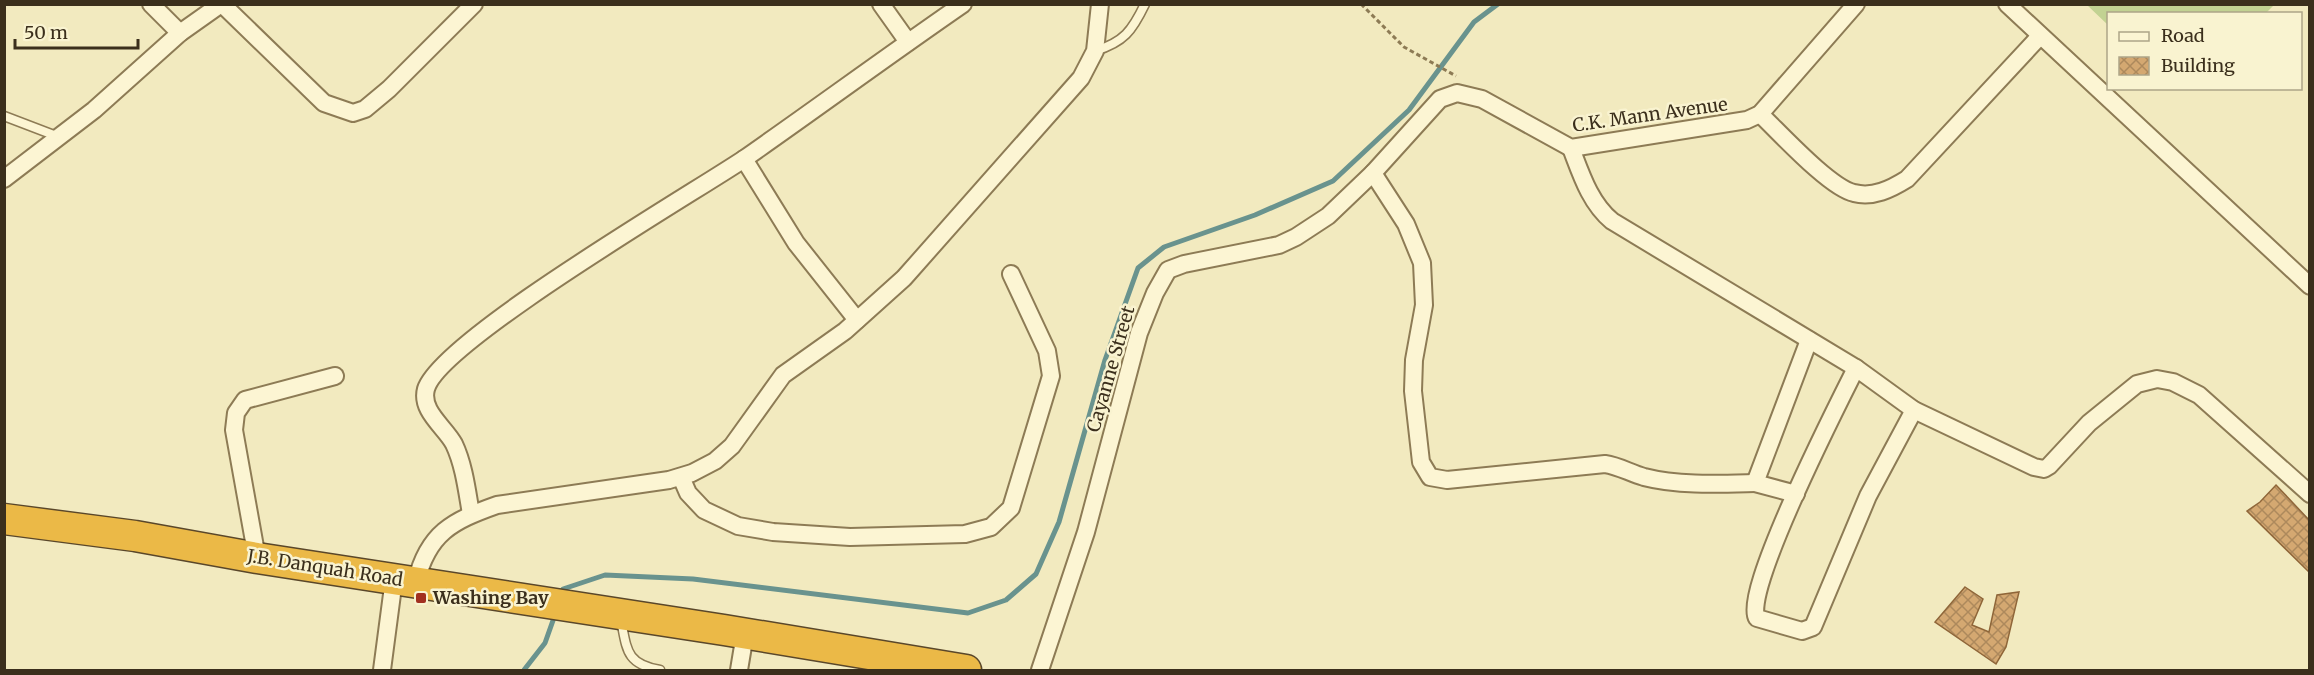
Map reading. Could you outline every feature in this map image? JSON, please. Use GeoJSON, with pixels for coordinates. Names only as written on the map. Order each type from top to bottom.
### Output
{"type":"FeatureCollection","features":[{"type":"Feature","properties":{"kind":"highway","name":"J.B. Danquah Road"},"geometry":{"type":"LineString","coordinates":[[4,519],[135,536],[257,558],[966,670]]}},
{"type":"Feature","properties":{"kind":"street"},"geometry":{"type":"LineString","coordinates":[[151,4],[180,33]]}},
{"type":"Feature","properties":{"kind":"street"},"geometry":{"type":"LineString","coordinates":[[4,179],[94,110],[180,33],[222,4],[324,103],[353,113],[366,110],[474,4]]}},
{"type":"Feature","properties":{"kind":"street"},"geometry":{"type":"LineString","coordinates":[[881,4],[908,42]]}},
{"type":"Feature","properties":{"kind":"street"},"geometry":{"type":"LineString","coordinates":[[471,514],[460,461],[453,443],[426,404],[426,389],[434,373],[497,321],[744,159],[963,4]]}},
{"type":"Feature","properties":{"kind":"street"},"geometry":{"type":"LineString","coordinates":[[382,670],[405,581],[432,542],[471,514],[497,505],[681,477],[715,462],[732,446],[783,375],[857,320],[904,278],[1081,78],[1095,51],[1100,4]]}},
{"type":"Feature","properties":{"kind":"street"},"geometry":{"type":"LineString","coordinates":[[1856,4],[1760,114],[1832,181],[1855,194],[1878,193],[1893,188],[1907,179],[2040,36]]}},
{"type":"Feature","properties":{"kind":"street"},"geometry":{"type":"LineString","coordinates":[[2007,4],[2310,286]]}},
{"type":"Feature","properties":{"kind":"street","name":"C.K. Mann Avenue"},"geometry":{"type":"LineString","coordinates":[[1373,173],[1440,99],[1457,93],[1482,99],[1570,148],[1734,123],[1760,114]]}},
{"type":"Feature","properties":{"kind":"street"},"geometry":{"type":"LineString","coordinates":[[1570,148],[1590,195],[1603,214],[1856,368],[1914,410],[2034,467],[2044,469],[2089,423],[2137,384],[2157,379],[2173,382],[2199,395],[2310,494]]}},
{"type":"Feature","properties":{"kind":"street"},"geometry":{"type":"LineString","coordinates":[[744,159],[796,243],[857,320]]}},
{"type":"Feature","properties":{"kind":"street"},"geometry":{"type":"LineString","coordinates":[[1373,173],[1406,224],[1422,263],[1424,305],[1414,360],[1413,391],[1421,462],[1430,477],[1447,480],[1605,464],[1618,465],[1652,478],[1703,483],[1755,483],[1796,494]]}},
{"type":"Feature","properties":{"kind":"street","name":"Cayanne Street"},"geometry":{"type":"LineString","coordinates":[[1040,670],[1086,532],[1139,333],[1163,278],[1174,267],[1263,249],[1287,241],[1328,216],[1373,173]]}},
{"type":"Feature","properties":{"kind":"street"},"geometry":{"type":"LineString","coordinates":[[681,477],[688,493],[704,510],[738,526],[772,532],[850,537],[965,534],[991,527],[1011,508],[1051,376],[1047,351],[1011,274]]}},
{"type":"Feature","properties":{"kind":"street"},"geometry":{"type":"LineString","coordinates":[[1755,483],[1809,340]]}},
{"type":"Feature","properties":{"kind":"street"},"geometry":{"type":"LineString","coordinates":[[1856,368],[1796,494],[1763,573],[1754,612],[1759,620],[1805,632],[1813,627],[1868,496],[1914,410]]}},
{"type":"Feature","properties":{"kind":"street"},"geometry":{"type":"LineString","coordinates":[[257,558],[234,430],[236,413],[245,400],[335,376]]}},
{"type":"Feature","properties":{"kind":"street"},"geometry":{"type":"LineString","coordinates":[[739,670],[745,634]]}},
{"type":"Feature","properties":{"kind":"lane"},"geometry":{"type":"LineString","coordinates":[[1095,51],[1115,45],[1126,36],[1145,4]]}},
{"type":"Feature","properties":{"kind":"lane"},"geometry":{"type":"LineString","coordinates":[[4,116],[59,137]]}},
{"type":"Feature","properties":{"kind":"lane"},"geometry":{"type":"LineString","coordinates":[[620,614],[627,650],[634,662],[645,668],[660,670]]}},
{"type":"Feature","properties":{"kind":"path"},"geometry":{"type":"LineString","coordinates":[[1361,4],[1404,47],[1454,75]]}},
{"type":"Feature","properties":{"kind":"green space"},"geometry":{"type":"Polygon","coordinates":[[[2087,5],[2274,5],[2267,12],[2107,12],[2107,24],[2087,5]]]}},
{"type":"Feature","properties":{"kind":"building"},"geometry":{"type":"Polygon","coordinates":[[[2276,485],[2310,521],[2309,572],[2247,511],[2260,502],[2276,485]]]}},
{"type":"Feature","properties":{"kind":"building"},"geometry":{"type":"Polygon","coordinates":[[[1965,587],[1983,599],[1972,625],[1989,632],[1997,595],[2019,592],[2006,647],[1996,664],[1935,622],[1965,587]]]}},
{"type":"Feature","properties":{"kind":"waterway"},"geometry":{"type":"LineString","coordinates":[[561,595],[563,589],[605,575],[693,579],[968,613],[1006,600],[1036,574],[1059,522],[1105,360],[1138,268],[1164,247],[1255,215],[1333,181],[1409,110],[1474,22],[1498,4]]}},
{"type":"Feature","properties":{"kind":"waterway"},"geometry":{"type":"LineString","coordinates":[[524,670],[545,643],[556,612]]}},
{"type":"Feature","properties":{"kind":"place","name":"Washing Bay"},"geometry":{"type":"Point","coordinates":[421,598]}}]}
